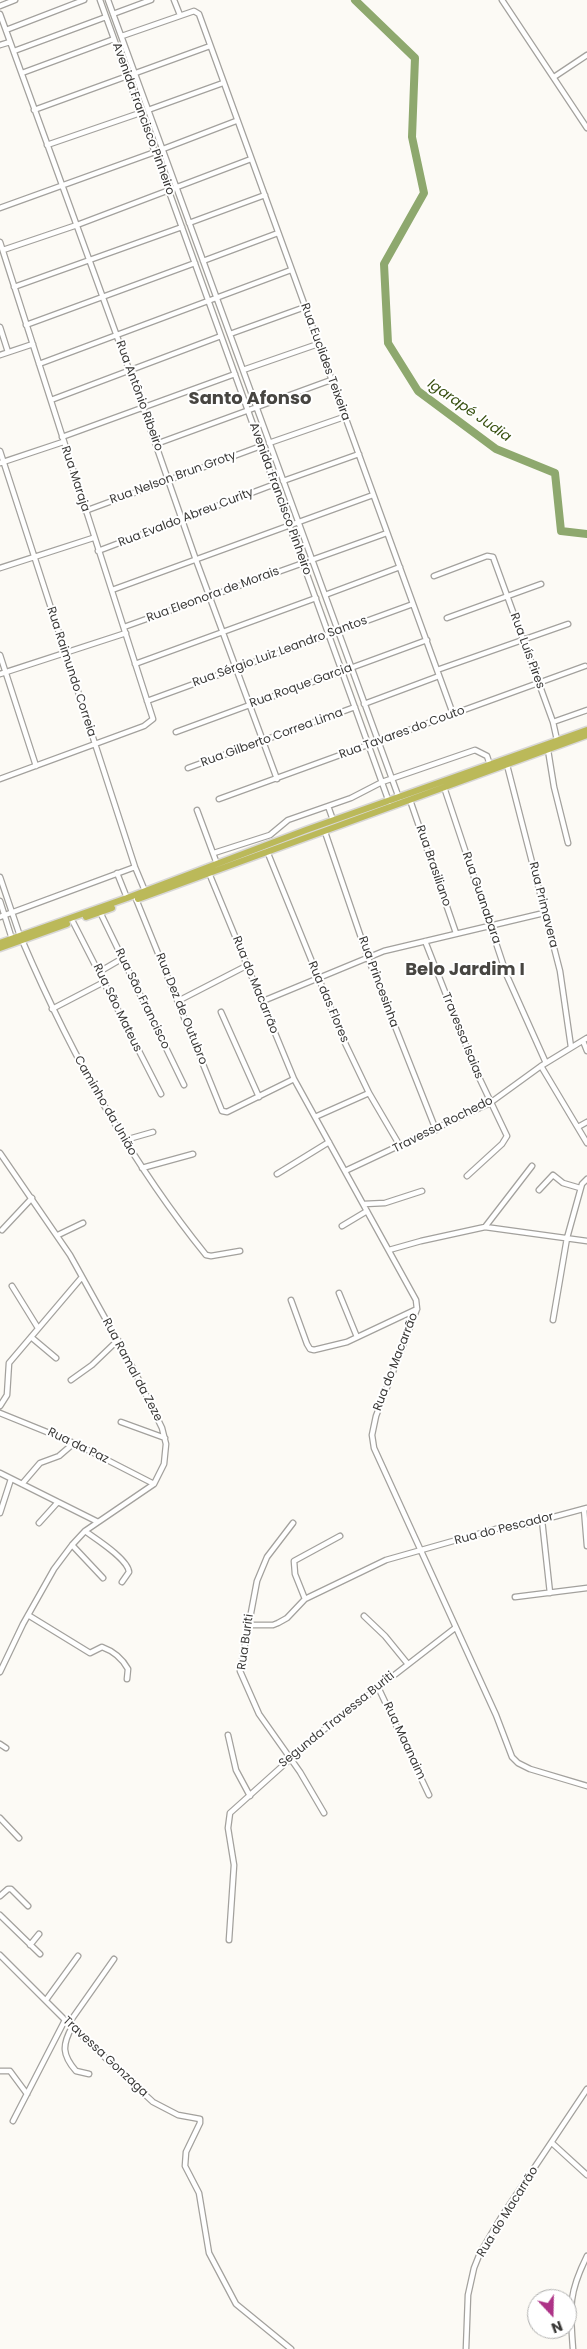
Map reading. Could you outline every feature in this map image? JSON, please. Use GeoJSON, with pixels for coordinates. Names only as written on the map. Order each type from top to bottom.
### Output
{"type":"FeatureCollection","features":[{"type":"Feature","properties":{"kind":"highway"},"geometry":{"type":"LineString","coordinates":[[0,948],[21,938],[306,830],[587,730]]}},
{"type":"Feature","properties":{"kind":"highway"},"geometry":{"type":"LineString","coordinates":[[0,943],[73,922],[267,851],[325,832],[587,735]]}},
{"type":"Feature","properties":{"kind":"highway"},"geometry":{"type":"LineString","coordinates":[[360,811],[363,815],[362,818]]}},
{"type":"Feature","properties":{"kind":"highway"},"geometry":{"type":"LineString","coordinates":[[306,830],[305,834],[308,838]]}},
{"type":"Feature","properties":{"kind":"street"},"geometry":{"type":"LineString","coordinates":[[0,6],[15,0]]}},
{"type":"Feature","properties":{"kind":"street"},"geometry":{"type":"LineString","coordinates":[[6,30],[84,0]]}},
{"type":"Feature","properties":{"kind":"street","name":"Avenida Francisco Pinheiro"},"geometry":{"type":"LineString","coordinates":[[100,0],[389,802]]}},
{"type":"Feature","properties":{"kind":"street","name":"Avenida Francisco Pinheiro"},"geometry":{"type":"LineString","coordinates":[[108,0],[399,798]]}},
{"type":"Feature","properties":{"kind":"street"},"geometry":{"type":"LineString","coordinates":[[113,14],[151,0]]}},
{"type":"Feature","properties":{"kind":"street"},"geometry":{"type":"LineString","coordinates":[[122,36],[180,15],[174,0]]}},
{"type":"Feature","properties":{"kind":"street"},"geometry":{"type":"LineString","coordinates":[[502,0],[587,128]]}},
{"type":"Feature","properties":{"kind":"street","name":"Rua Euclides Teixeira"},"geometry":{"type":"LineString","coordinates":[[180,15],[196,11],[210,46],[453,714]]}},
{"type":"Feature","properties":{"kind":"street","name":"Rua Antônio Ribeiro"},"geometry":{"type":"LineString","coordinates":[[0,14],[117,334],[222,633],[277,779]]}},
{"type":"Feature","properties":{"kind":"street"},"geometry":{"type":"LineString","coordinates":[[14,51],[106,16]]}},
{"type":"Feature","properties":{"kind":"street"},"geometry":{"type":"LineString","coordinates":[[22,73],[114,39]]}},
{"type":"Feature","properties":{"kind":"street"},"geometry":{"type":"LineString","coordinates":[[0,45],[10,42]]}},
{"type":"Feature","properties":{"kind":"street"},"geometry":{"type":"LineString","coordinates":[[34,110],[210,46]]}},
{"type":"Feature","properties":{"kind":"street"},"geometry":{"type":"LineString","coordinates":[[554,77],[587,55]]}},
{"type":"Feature","properties":{"kind":"street"},"geometry":{"type":"LineString","coordinates":[[148,110],[222,83]]}},
{"type":"Feature","properties":{"kind":"street"},"geometry":{"type":"LineString","coordinates":[[47,145],[140,113]]}},
{"type":"Feature","properties":{"kind":"street"},"geometry":{"type":"LineString","coordinates":[[162,149],[236,121]]}},
{"type":"Feature","properties":{"kind":"street"},"geometry":{"type":"LineString","coordinates":[[0,208],[154,152]]}},
{"type":"Feature","properties":{"kind":"street"},"geometry":{"type":"LineString","coordinates":[[2,253],[251,159]]}},
{"type":"Feature","properties":{"kind":"street"},"geometry":{"type":"LineString","coordinates":[[189,223],[265,195]]}},
{"type":"Feature","properties":{"kind":"street"},"geometry":{"type":"LineString","coordinates":[[14,287],[182,226]]}},
{"type":"Feature","properties":{"kind":"street"},"geometry":{"type":"LineString","coordinates":[[203,261],[278,233]]}},
{"type":"Feature","properties":{"kind":"street","name":"Rua Maraja"},"geometry":{"type":"LineString","coordinates":[[0,242],[98,551],[153,716],[152,721],[148,725],[95,744]]}},
{"type":"Feature","properties":{"kind":"street"},"geometry":{"type":"LineString","coordinates":[[26,325],[195,263]]}},
{"type":"Feature","properties":{"kind":"street"},"geometry":{"type":"LineString","coordinates":[[39,364],[216,296],[291,270]]}},
{"type":"Feature","properties":{"kind":"street"},"geometry":{"type":"LineString","coordinates":[[230,334],[305,307]]}},
{"type":"Feature","properties":{"kind":"street"},"geometry":{"type":"LineString","coordinates":[[0,327],[8,352]]}},
{"type":"Feature","properties":{"kind":"street"},"geometry":{"type":"LineString","coordinates":[[51,400],[221,336]]}},
{"type":"Feature","properties":{"kind":"street"},"geometry":{"type":"LineString","coordinates":[[0,355],[33,344]]}},
{"type":"Feature","properties":{"kind":"street"},"geometry":{"type":"LineString","coordinates":[[243,370],[318,344]]}},
{"type":"Feature","properties":{"kind":"street"},"geometry":{"type":"LineString","coordinates":[[2,462],[235,374]]}},
{"type":"Feature","properties":{"kind":"street"},"geometry":{"type":"LineString","coordinates":[[156,444],[331,380]]}},
{"type":"Feature","properties":{"kind":"street"},"geometry":{"type":"LineString","coordinates":[[270,443],[344,417]]}},
{"type":"Feature","properties":{"kind":"street","name":"Rua Nelson Brun Groty"},"geometry":{"type":"LineString","coordinates":[[85,510],[261,446]]}},
{"type":"Feature","properties":{"kind":"street","name":"Rua Raimundo Correia"},"geometry":{"type":"LineString","coordinates":[[0,451],[2,462],[35,556],[135,866],[145,891]]}},
{"type":"Feature","properties":{"kind":"street"},"geometry":{"type":"LineString","coordinates":[[283,481],[359,454]]}},
{"type":"Feature","properties":{"kind":"street","name":"Rua Evaldo Abreu Curity"},"geometry":{"type":"LineString","coordinates":[[98,551],[275,484]]}},
{"type":"Feature","properties":{"kind":"street"},"geometry":{"type":"LineString","coordinates":[[112,590],[373,495]]}},
{"type":"Feature","properties":{"kind":"street","name":"Rua Eleonora de Morais"},"geometry":{"type":"LineString","coordinates":[[124,627],[387,533]]}},
{"type":"Feature","properties":{"kind":"street"},"geometry":{"type":"LineString","coordinates":[[0,568],[94,538]]}},
{"type":"Feature","properties":{"kind":"street","name":"Rua Luís Pires"},"geometry":{"type":"LineString","coordinates":[[434,576],[487,556],[492,557],[553,722],[557,740]]}},
{"type":"Feature","properties":{"kind":"street"},"geometry":{"type":"LineString","coordinates":[[325,595],[400,568]]}},
{"type":"Feature","properties":{"kind":"street"},"geometry":{"type":"LineString","coordinates":[[447,618],[541,584]]}},
{"type":"Feature","properties":{"kind":"street"},"geometry":{"type":"LineString","coordinates":[[135,664],[316,598]]}},
{"type":"Feature","properties":{"kind":"street","name":"Rua Sérgio Luiz Leandro Santos"},"geometry":{"type":"LineString","coordinates":[[147,700],[413,604]]}},
{"type":"Feature","properties":{"kind":"street"},"geometry":{"type":"LineString","coordinates":[[437,670],[568,624]]}},
{"type":"Feature","properties":{"kind":"street"},"geometry":{"type":"LineString","coordinates":[[0,674],[126,633]]}},
{"type":"Feature","properties":{"kind":"street","name":"Rua Roque Garcia"},"geometry":{"type":"LineString","coordinates":[[176,732],[427,640]]}},
{"type":"Feature","properties":{"kind":"street"},"geometry":{"type":"LineString","coordinates":[[0,655],[36,766]]}},
{"type":"Feature","properties":{"kind":"street","name":"Rua Tavares do Couto"},"geometry":{"type":"LineString","coordinates":[[218,799],[585,666]]}},
{"type":"Feature","properties":{"kind":"street"},"geometry":{"type":"LineString","coordinates":[[364,704],[440,676]]}},
{"type":"Feature","properties":{"kind":"street","name":"Rua Gilberto Correa Lima"},"geometry":{"type":"LineString","coordinates":[[188,768],[355,707]]}},
{"type":"Feature","properties":{"kind":"street"},"geometry":{"type":"LineString","coordinates":[[553,722],[587,710]]}},
{"type":"Feature","properties":{"kind":"street"},"geometry":{"type":"LineString","coordinates":[[0,779],[95,744]]}},
{"type":"Feature","properties":{"kind":"street"},"geometry":{"type":"LineString","coordinates":[[214,853],[270,835],[288,820],[351,798],[391,778],[475,750],[487,756],[490,765]]}},
{"type":"Feature","properties":{"kind":"street"},"geometry":{"type":"LineString","coordinates":[[548,750],[554,787],[568,842]]}},
{"type":"Feature","properties":{"kind":"street","name":"Rua Primavera"},"geometry":{"type":"LineString","coordinates":[[508,765],[560,971],[571,1047]]}},
{"type":"Feature","properties":{"kind":"street","name":"Rua Guanabara"},"geometry":{"type":"LineString","coordinates":[[444,787],[507,976],[546,1063]]}},
{"type":"Feature","properties":{"kind":"street","name":"Rua Brasiliano"},"geometry":{"type":"LineString","coordinates":[[410,800],[456,933]]}},
{"type":"Feature","properties":{"kind":"street"},"geometry":{"type":"LineString","coordinates":[[328,806],[333,820]]}},
{"type":"Feature","properties":{"kind":"street"},"geometry":{"type":"LineString","coordinates":[[197,810],[217,864]]}},
{"type":"Feature","properties":{"kind":"street","name":"Rua Princesinha"},"geometry":{"type":"LineString","coordinates":[[325,832],[368,958],[436,1130]]}},
{"type":"Feature","properties":{"kind":"street","name":"Rua das Flores"},"geometry":{"type":"LineString","coordinates":[[267,851],[318,979],[369,1093],[400,1146]]}},
{"type":"Feature","properties":{"kind":"street"},"geometry":{"type":"LineString","coordinates":[[2,916],[135,866]]}},
{"type":"Feature","properties":{"kind":"street"},"geometry":{"type":"LineString","coordinates":[[117,873],[127,898]]}},
{"type":"Feature","properties":{"kind":"street","name":"Rua do Macarrão"},"geometry":{"type":"LineString","coordinates":[[209,873],[294,1079],[414,1297],[417,1309],[381,1401],[372,1438],[374,1448],[514,1761],[530,1769],[587,1786]]}},
{"type":"Feature","properties":{"kind":"street","name":"Caminho da União"},"geometry":{"type":"LineString","coordinates":[[0,877],[21,938],[52,1009],[142,1168],[206,1254],[211,1256],[240,1251]]}},
{"type":"Feature","properties":{"kind":"street","name":"Rua Dez de Outubro"},"geometry":{"type":"LineString","coordinates":[[136,899],[219,1106],[224,1113],[259,1097]]}},
{"type":"Feature","properties":{"kind":"street"},"geometry":{"type":"LineString","coordinates":[[0,901],[2,916],[12,939]]}},
{"type":"Feature","properties":{"kind":"street","name":"Rua São Francisco"},"geometry":{"type":"LineString","coordinates":[[100,912],[184,1085]]}},
{"type":"Feature","properties":{"kind":"street"},"geometry":{"type":"LineString","coordinates":[[262,1000],[318,979],[384,950],[544,913]]}},
{"type":"Feature","properties":{"kind":"street","name":"Rua São Mateus"},"geometry":{"type":"LineString","coordinates":[[73,922],[161,1094]]}},
{"type":"Feature","properties":{"kind":"street","name":"Travessa Isaias"},"geometry":{"type":"LineString","coordinates":[[425,941],[476,1071],[507,1138],[467,1176]]}},
{"type":"Feature","properties":{"kind":"street"},"geometry":{"type":"LineString","coordinates":[[100,972],[110,964],[123,958]]}},
{"type":"Feature","properties":{"kind":"street"},"geometry":{"type":"LineString","coordinates":[[178,1001],[248,965]]}},
{"type":"Feature","properties":{"kind":"street"},"geometry":{"type":"LineString","coordinates":[[52,1009],[104,982]]}},
{"type":"Feature","properties":{"kind":"street"},"geometry":{"type":"LineString","coordinates":[[221,1012],[259,1097],[294,1079]]}},
{"type":"Feature","properties":{"kind":"street"},"geometry":{"type":"LineString","coordinates":[[585,1039],[587,1051]]}},
{"type":"Feature","properties":{"kind":"street","name":"Travessa Rochedo"},"geometry":{"type":"LineString","coordinates":[[345,1171],[436,1130],[490,1103],[541,1066],[585,1039]]}},
{"type":"Feature","properties":{"kind":"street"},"geometry":{"type":"LineString","coordinates":[[541,1066],[587,1143]]}},
{"type":"Feature","properties":{"kind":"street"},"geometry":{"type":"LineString","coordinates":[[315,1117],[369,1093]]}},
{"type":"Feature","properties":{"kind":"street"},"geometry":{"type":"LineString","coordinates":[[578,1127],[587,1122]]}},
{"type":"Feature","properties":{"kind":"street"},"geometry":{"type":"LineString","coordinates":[[125,1140],[153,1132]]}},
{"type":"Feature","properties":{"kind":"street"},"geometry":{"type":"LineString","coordinates":[[277,1174],[329,1142]]}},
{"type":"Feature","properties":{"kind":"street","name":"Rua Ramal da Zeze"},"geometry":{"type":"LineString","coordinates":[[0,1153],[58,1235],[148,1396],[165,1438],[164,1464],[154,1484],[146,1492],[85,1531],[72,1545],[54,1568],[0,1672]]}},
{"type":"Feature","properties":{"kind":"street"},"geometry":{"type":"LineString","coordinates":[[142,1168],[193,1154]]}},
{"type":"Feature","properties":{"kind":"street"},"geometry":{"type":"LineString","coordinates":[[485,1227],[532,1166]]}},
{"type":"Feature","properties":{"kind":"street"},"geometry":{"type":"LineString","coordinates":[[539,1190],[552,1175],[563,1183],[580,1188]]}},
{"type":"Feature","properties":{"kind":"street"},"geometry":{"type":"LineString","coordinates":[[553,1320],[566,1238],[580,1188],[587,1179]]}},
{"type":"Feature","properties":{"kind":"street"},"geometry":{"type":"LineString","coordinates":[[364,1204],[386,1203],[422,1191]]}},
{"type":"Feature","properties":{"kind":"street"},"geometry":{"type":"LineString","coordinates":[[2,1230],[32,1198]]}},
{"type":"Feature","properties":{"kind":"street"},"geometry":{"type":"LineString","coordinates":[[342,1226],[367,1211]]}},
{"type":"Feature","properties":{"kind":"street"},"geometry":{"type":"LineString","coordinates":[[58,1235],[83,1223]]}},
{"type":"Feature","properties":{"kind":"street"},"geometry":{"type":"LineString","coordinates":[[389,1250],[485,1227],[587,1241]]}},
{"type":"Feature","properties":{"kind":"street"},"geometry":{"type":"LineString","coordinates":[[0,1406],[6,1394],[9,1363],[82,1277]]}},
{"type":"Feature","properties":{"kind":"street"},"geometry":{"type":"LineString","coordinates":[[12,1286],[38,1328]]}},
{"type":"Feature","properties":{"kind":"street"},"geometry":{"type":"LineString","coordinates":[[339,1293],[357,1337]]}},
{"type":"Feature","properties":{"kind":"street"},"geometry":{"type":"LineString","coordinates":[[291,1300],[311,1350],[339,1345],[417,1309]]}},
{"type":"Feature","properties":{"kind":"street"},"geometry":{"type":"LineString","coordinates":[[31,1336],[56,1358]]}},
{"type":"Feature","properties":{"kind":"street"},"geometry":{"type":"LineString","coordinates":[[71,1380],[92,1365],[118,1340]]}},
{"type":"Feature","properties":{"kind":"street","name":"Rua da Paz"},"geometry":{"type":"LineString","coordinates":[[0,1414],[74,1443],[154,1484]]}},
{"type":"Feature","properties":{"kind":"street"},"geometry":{"type":"LineString","coordinates":[[121,1422],[165,1438]]}},
{"type":"Feature","properties":{"kind":"street"},"geometry":{"type":"LineString","coordinates":[[22,1484],[40,1464],[58,1456],[74,1443]]}},
{"type":"Feature","properties":{"kind":"street"},"geometry":{"type":"LineString","coordinates":[[0,1473],[98,1522]]}},
{"type":"Feature","properties":{"kind":"street"},"geometry":{"type":"LineString","coordinates":[[0,1513],[11,1479]]}},
{"type":"Feature","properties":{"kind":"street"},"geometry":{"type":"LineString","coordinates":[[39,1523],[58,1502]]}},
{"type":"Feature","properties":{"kind":"street"},"geometry":{"type":"LineString","coordinates":[[585,1508],[587,1546]]}},
{"type":"Feature","properties":{"kind":"street","name":"Rua do Pescador"},"geometry":{"type":"LineString","coordinates":[[248,1624],[278,1624],[305,1599],[374,1564],[499,1528],[542,1520],[585,1508]]}},
{"type":"Feature","properties":{"kind":"street"},"geometry":{"type":"LineString","coordinates":[[542,1520],[550,1593]]}},
{"type":"Feature","properties":{"kind":"street","name":"Rua Buriti"},"geometry":{"type":"LineString","coordinates":[[293,1523],[264,1563],[257,1581],[241,1663],[241,1676],[259,1714],[300,1772],[324,1813]]}},
{"type":"Feature","properties":{"kind":"street"},"geometry":{"type":"LineString","coordinates":[[85,1531],[110,1549],[128,1568],[129,1572],[122,1582]]}},
{"type":"Feature","properties":{"kind":"street"},"geometry":{"type":"LineString","coordinates":[[305,1599],[295,1574],[294,1562],[340,1536]]}},
{"type":"Feature","properties":{"kind":"street"},"geometry":{"type":"LineString","coordinates":[[72,1545],[103,1578]]}},
{"type":"Feature","properties":{"kind":"street"},"geometry":{"type":"LineString","coordinates":[[515,1597],[587,1588]]}},
{"type":"Feature","properties":{"kind":"street"},"geometry":{"type":"LineString","coordinates":[[28,1615],[90,1653],[102,1647],[120,1657],[128,1669],[127,1680]]}},
{"type":"Feature","properties":{"kind":"street"},"geometry":{"type":"LineString","coordinates":[[364,1616],[385,1636],[406,1663]]}},
{"type":"Feature","properties":{"kind":"street","name":"Segunda Travessa Buriti"},"geometry":{"type":"LineString","coordinates":[[229,1940],[234,1865],[228,1816],[317,1735],[406,1663],[454,1628]]}},
{"type":"Feature","properties":{"kind":"street","name":"Rua Maanaim"},"geometry":{"type":"LineString","coordinates":[[378,1687],[430,1795]]}},
{"type":"Feature","properties":{"kind":"street"},"geometry":{"type":"LineString","coordinates":[[228,1735],[236,1770],[250,1796]]}},
{"type":"Feature","properties":{"kind":"street"},"geometry":{"type":"LineString","coordinates":[[0,1744],[6,1748]]}},
{"type":"Feature","properties":{"kind":"street"},"geometry":{"type":"LineString","coordinates":[[0,1818],[19,1838]]}},
{"type":"Feature","properties":{"kind":"street"},"geometry":{"type":"LineString","coordinates":[[0,1896],[8,1889],[11,1889],[28,1906]]}},
{"type":"Feature","properties":{"kind":"street"},"geometry":{"type":"LineString","coordinates":[[0,1915],[40,1954]]}},
{"type":"Feature","properties":{"kind":"street"},"geometry":{"type":"LineString","coordinates":[[30,1945],[39,1934]]}},
{"type":"Feature","properties":{"kind":"street","name":"Travessa Gonzaga"},"geometry":{"type":"LineString","coordinates":[[0,1955],[68,2023],[153,2102],[178,2115],[200,2119],[200,2123],[186,2152],[185,2166],[199,2194],[209,2253],[236,2304],[291,2349]]}},
{"type":"Feature","properties":{"kind":"street"},"geometry":{"type":"LineString","coordinates":[[46,2000],[78,1956]]}},
{"type":"Feature","properties":{"kind":"street"},"geometry":{"type":"LineString","coordinates":[[13,2121],[68,2023],[114,1959]]}},
{"type":"Feature","properties":{"kind":"street"},"geometry":{"type":"LineString","coordinates":[[68,2023],[65,2039],[66,2053],[76,2071],[89,2074]]}},
{"type":"Feature","properties":{"kind":"street"},"geometry":{"type":"LineString","coordinates":[[0,2071],[10,2071],[27,2094]]}},
{"type":"Feature","properties":{"kind":"street","name":"Rua do Macarrão"},"geometry":{"type":"LineString","coordinates":[[466,2349],[468,2295],[474,2268],[480,2253],[587,2089]]}},
{"type":"Feature","properties":{"kind":"street"},"geometry":{"type":"LineString","coordinates":[[552,2143],[587,2175]]}},
{"type":"Feature","properties":{"kind":"street"},"geometry":{"type":"LineString","coordinates":[[573,2349],[570,2318],[572,2292],[577,2276],[587,2256]]}},
{"type":"Feature","properties":{"kind":"waterway","name":"Igarapé Judia"},"geometry":{"type":"LineString","coordinates":[[355,0],[415,58],[412,137],[424,193],[384,264],[388,343],[418,391],[496,449],[555,473],[561,531],[587,534]]}},
{"type":"Feature","properties":{"kind":"district","name":"Santo Afonso"},"geometry":{"type":"Point","coordinates":[250,399]}},
{"type":"Feature","properties":{"kind":"district","name":"Belo Jardim I"},"geometry":{"type":"Point","coordinates":[465,970]}}]}
